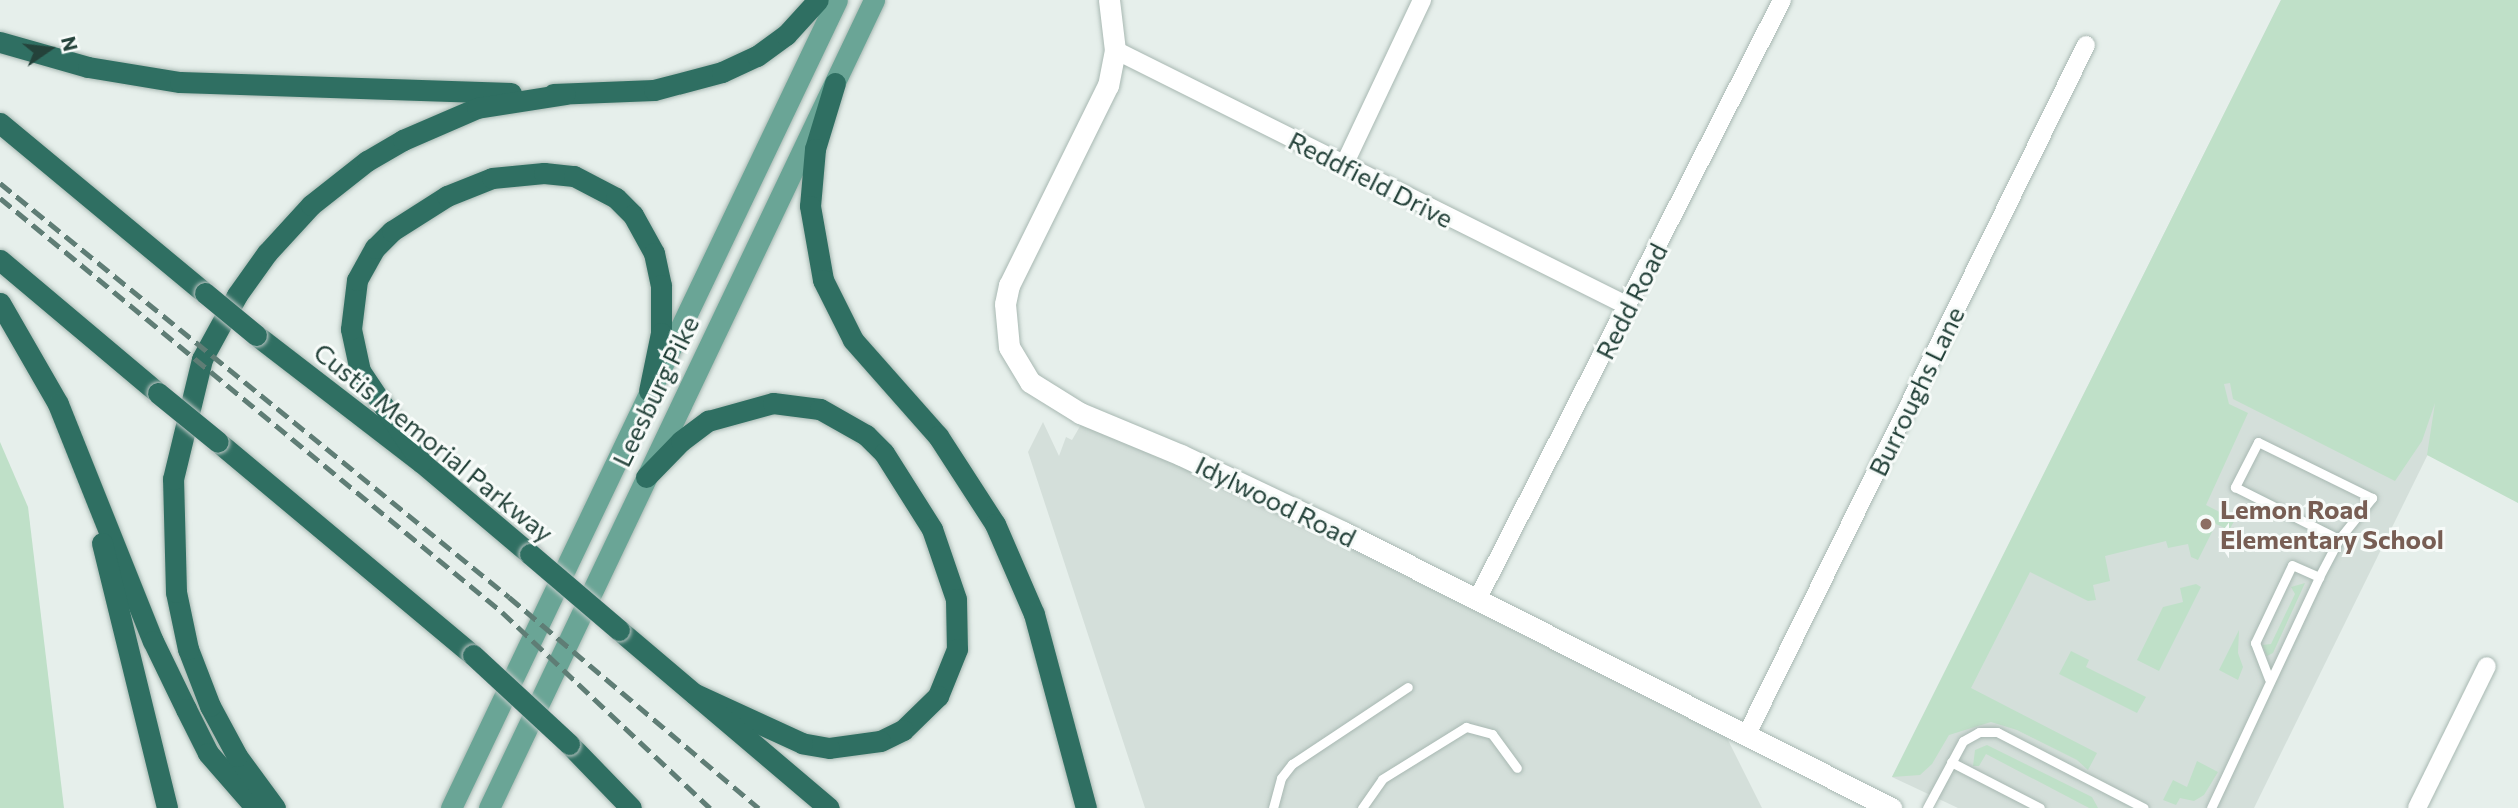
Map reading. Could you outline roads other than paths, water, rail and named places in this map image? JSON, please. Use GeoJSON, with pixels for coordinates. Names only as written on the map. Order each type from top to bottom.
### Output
{"type":"FeatureCollection","features":[{"type":"Feature","properties":{"kind":"highway"},"geometry":{"type":"LineString","coordinates":[[0,42],[88,67],[180,82],[565,94],[654,90],[722,72],[757,56],[786,35],[818,0]]}},
{"type":"Feature","properties":{"kind":"highway"},"geometry":{"type":"LineString","coordinates":[[835,83],[815,149],[810,206],[823,280],[853,341],[938,436],[1000,535],[1034,614],[1086,808]]}},
{"type":"Feature","properties":{"kind":"highway"},"geometry":{"type":"LineString","coordinates":[[275,808],[237,756],[210,705],[188,649],[176,592],[173,479],[202,359],[237,295],[280,237],[311,205],[367,161],[468,111],[565,94]]}},
{"type":"Feature","properties":{"kind":"highway","name":"Custis Memorial Parkway"},"geometry":{"type":"LineString","coordinates":[[0,123],[256,335],[421,462],[829,808]]}},
{"type":"Feature","properties":{"kind":"highway"},"geometry":{"type":"LineString","coordinates":[[421,462],[360,371],[351,329],[358,280],[375,248],[392,231],[447,196],[492,178],[544,173],[574,176],[616,198],[633,215],[654,253],[661,285],[660,332],[649,391]]}},
{"type":"Feature","properties":{"kind":"highway"},"geometry":{"type":"LineString","coordinates":[[0,260],[473,655],[569,744],[631,808]]}},
{"type":"Feature","properties":{"kind":"highway"},"geometry":{"type":"LineString","coordinates":[[0,303],[37,362],[74,444],[153,641],[208,753],[256,808]]}},
{"type":"Feature","properties":{"kind":"highway"},"geometry":{"type":"LineString","coordinates":[[646,477],[681,441],[708,421],[773,403],[820,409],[866,435],[884,453],[932,529],[956,598],[957,649],[944,685],[922,715],[880,740],[829,748],[802,743],[695,694]]}},
{"type":"Feature","properties":{"kind":"highway"},"geometry":{"type":"LineString","coordinates":[[74,444],[167,808]]}},
{"type":"Feature","properties":{"kind":"main road","name":"Leesburg Pike"},"geometry":{"type":"LineString","coordinates":[[451,808],[837,0]]}},
{"type":"Feature","properties":{"kind":"main road","name":"Leesburg Pike"},"geometry":{"type":"LineString","coordinates":[[489,808],[874,0]]}},
{"type":"Feature","properties":{"kind":"main road","name":"Idylwood Road"},"geometry":{"type":"LineString","coordinates":[[1110,0],[1115,50],[1108,85],[1009,285],[1004,326],[1018,366],[1045,394],[1080,413],[1181,455],[1891,808]]}},
{"type":"Feature","properties":{"kind":"street"},"geometry":{"type":"LineString","coordinates":[[1344,165],[1422,0]]}},
{"type":"Feature","properties":{"kind":"street","name":"Redd Road"},"geometry":{"type":"LineString","coordinates":[[1477,600],[1782,0]]}},
{"type":"Feature","properties":{"kind":"street","name":"Burroughs Lane"},"geometry":{"type":"LineString","coordinates":[[1746,736],[2086,45]]}},
{"type":"Feature","properties":{"kind":"street","name":"Reddfield Drive"},"geometry":{"type":"LineString","coordinates":[[1115,50],[1628,306]]}},
{"type":"Feature","properties":{"kind":"street"},"geometry":{"type":"LineString","coordinates":[[2417,808],[2487,666]]}},
{"type":"Feature","properties":{"kind":"lane"},"geometry":{"type":"LineString","coordinates":[[2211,808],[2251,729],[2255,707],[2319,577],[2339,539],[2372,498],[2258,442],[2235,486],[2339,539]]}},
{"type":"Feature","properties":{"kind":"lane"},"geometry":{"type":"LineString","coordinates":[[2269,680],[2255,643],[2292,565],[2319,577]]}},
{"type":"Feature","properties":{"kind":"lane"},"geometry":{"type":"LineString","coordinates":[[1273,808],[1281,778],[1308,753],[1408,687]]}},
{"type":"Feature","properties":{"kind":"lane"},"geometry":{"type":"LineString","coordinates":[[1362,808],[1382,779],[1466,727],[1492,734],[1517,768]]}},
{"type":"Feature","properties":{"kind":"lane"},"geometry":{"type":"LineString","coordinates":[[1927,808],[1963,741],[1979,732],[1997,732],[2144,808]]}},
{"type":"Feature","properties":{"kind":"lane"},"geometry":{"type":"LineString","coordinates":[[1951,762],[2040,808]]}},
{"type":"Feature","properties":{"kind":"railway"},"geometry":{"type":"LineString","coordinates":[[0,183],[509,597],[759,808]]}},
{"type":"Feature","properties":{"kind":"railway"},"geometry":{"type":"LineString","coordinates":[[0,198],[502,612],[710,808]]}},
{"type":"Feature","properties":{"kind":"place","name":"Lemon Road Elementary School"},"geometry":{"type":"Point","coordinates":[2206,524]}}]}
